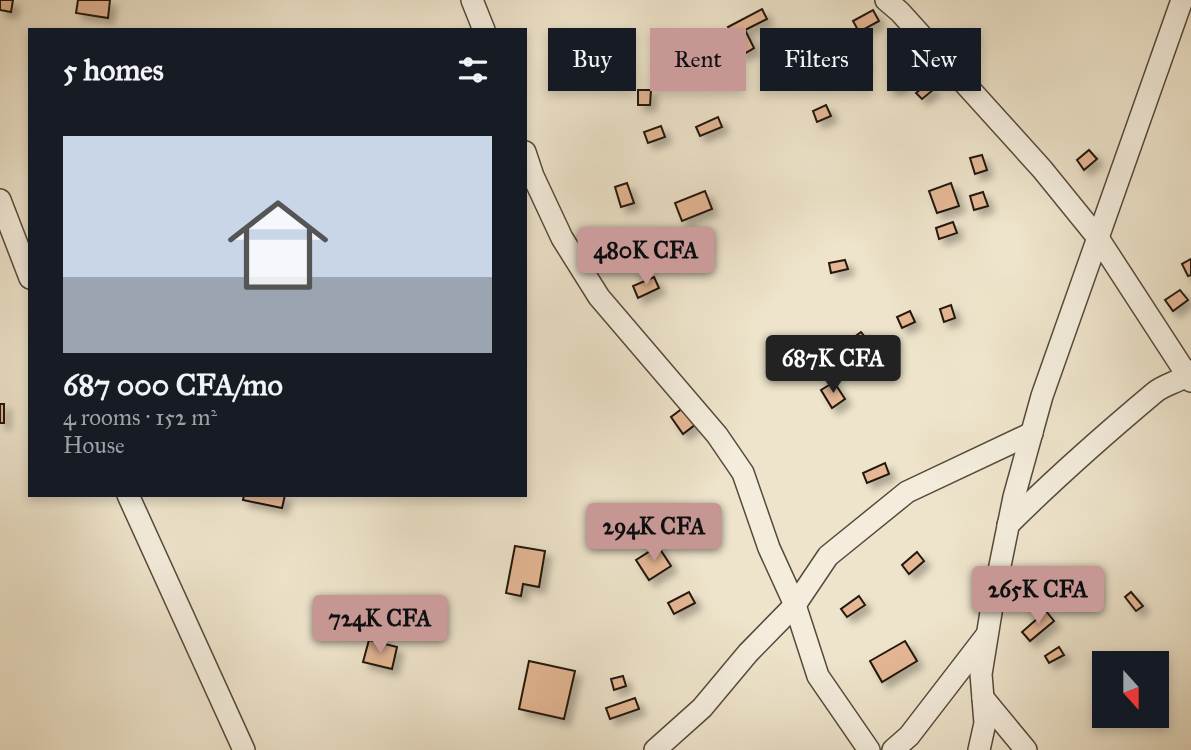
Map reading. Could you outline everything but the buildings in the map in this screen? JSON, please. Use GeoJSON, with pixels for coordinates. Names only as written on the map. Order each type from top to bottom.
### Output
{"type":"FeatureCollection","features":[{"type":"Feature","properties":{"kind":"street"},"geometry":{"type":"LineString","coordinates":[[472,0],[483,28]]}},
{"type":"Feature","properties":{"kind":"street"},"geometry":{"type":"LineString","coordinates":[[886,0],[900,12],[1042,169],[1098,237],[1190,375],[1158,389],[1057,475],[1008,525]]}},
{"type":"Feature","properties":{"kind":"street"},"geometry":{"type":"LineString","coordinates":[[979,750],[985,723],[981,674],[987,634],[1008,525],[1042,396],[1182,0]]}},
{"type":"Feature","properties":{"kind":"street"},"geometry":{"type":"LineString","coordinates":[[527,158],[562,238],[599,297],[717,435],[743,473],[769,548],[795,605],[818,676],[869,750]]}},
{"type":"Feature","properties":{"kind":"street"},"geometry":{"type":"LineString","coordinates":[[0,200],[28,273]]}},
{"type":"Feature","properties":{"kind":"street"},"geometry":{"type":"LineString","coordinates":[[655,750],[702,708],[748,653],[795,605],[828,556],[907,492],[1032,433]]}},
{"type":"Feature","properties":{"kind":"street"},"geometry":{"type":"LineString","coordinates":[[129,497],[244,750]]}},
{"type":"Feature","properties":{"kind":"street"},"geometry":{"type":"LineString","coordinates":[[893,750],[909,736],[987,634]]}},
{"type":"Feature","properties":{"kind":"street"},"geometry":{"type":"LineString","coordinates":[[983,698],[1026,750]]}}]}
